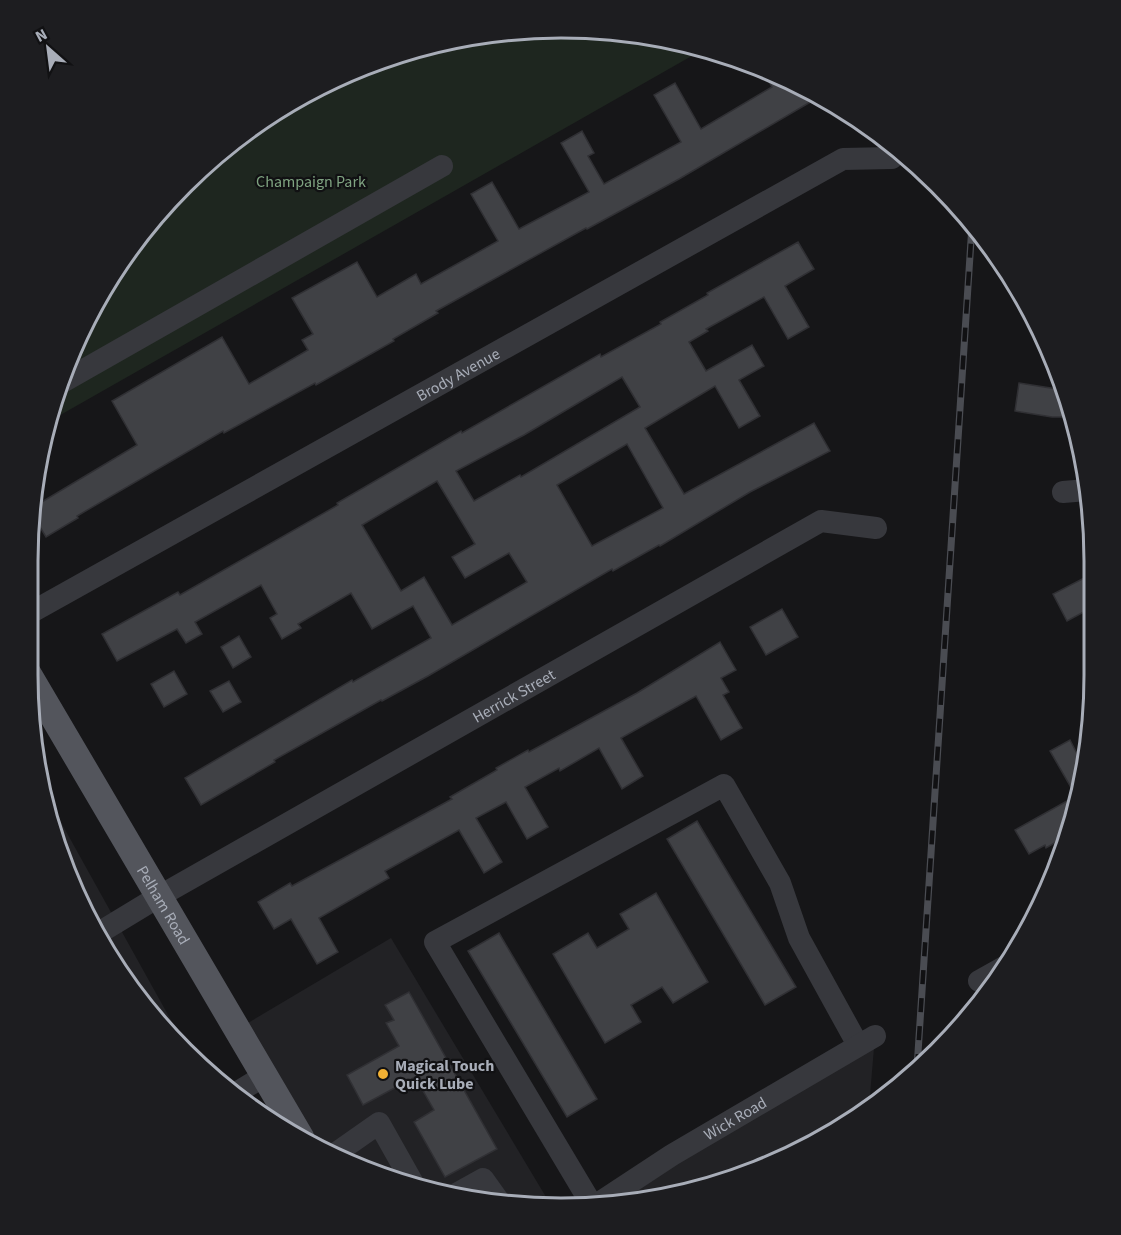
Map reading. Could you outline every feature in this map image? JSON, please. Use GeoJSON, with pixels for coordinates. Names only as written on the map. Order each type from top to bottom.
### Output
{"type":"FeatureCollection","features":[{"type":"Feature","properties":{"kind":"main road","name":"Pelham Road"},"geometry":{"type":"LineString","coordinates":[[39,693],[292,1122]]}},
{"type":"Feature","properties":{"kind":"street","name":"Brody Avenue"},"geometry":{"type":"LineString","coordinates":[[38,609],[843,159],[892,158]]}},
{"type":"Feature","properties":{"kind":"street"},"geometry":{"type":"LineString","coordinates":[[70,377],[442,166]]}},
{"type":"Feature","properties":{"kind":"street"},"geometry":{"type":"LineString","coordinates":[[1063,492],[1079,491]]}},
{"type":"Feature","properties":{"kind":"street","name":"Herrick Street"},"geometry":{"type":"LineString","coordinates":[[104,929],[821,521],[876,528]]}},
{"type":"Feature","properties":{"kind":"street","name":"Wick Road"},"geometry":{"type":"LineString","coordinates":[[589,1196],[435,942],[724,785],[780,882],[799,938],[867,1041],[672,1155],[610,1195]]}},
{"type":"Feature","properties":{"kind":"street"},"geometry":{"type":"LineString","coordinates":[[979,981],[987,977]]}},
{"type":"Feature","properties":{"kind":"street"},"geometry":{"type":"LineString","coordinates":[[242,1089],[264,1076]]}},
{"type":"Feature","properties":{"kind":"street"},"geometry":{"type":"LineString","coordinates":[[341,1150],[379,1123],[408,1175]]}},
{"type":"Feature","properties":{"kind":"street"},"geometry":{"type":"LineString","coordinates":[[466,1188],[483,1179],[493,1193]]}},
{"type":"Feature","properties":{"kind":"shaded area"},"geometry":{"type":"Polygon","coordinates":[[[56,813],[175,1027],[126,965],[91,906],[77,875],[56,813]]]}},
{"type":"Feature","properties":{"kind":"shaded area"},"geometry":{"type":"Polygon","coordinates":[[[391,938],[546,1197],[492,1193],[425,1180],[360,1158],[329,1144],[292,1122],[236,1030],[391,938]]]}},
{"type":"Feature","properties":{"kind":"shaded area"},"geometry":{"type":"Polygon","coordinates":[[[875,1036],[870,1095],[822,1127],[792,1144],[729,1170],[663,1187],[614,1194],[875,1036]]]}},
{"type":"Feature","properties":{"kind":"green space","name":"Champaign Park"},"geometry":{"type":"Polygon","coordinates":[[[560,38],[595,39],[629,42],[694,55],[58,417],[77,360],[91,329],[126,270],[146,242],[167,216],[216,167],[270,126],[299,108],[329,91],[392,65],[425,55],[492,42],[560,38]]]}},
{"type":"Feature","properties":{"kind":"building"},"geometry":{"type":"Polygon","coordinates":[[[768,80],[811,102],[679,179],[436,311],[438,313],[393,339],[394,341],[316,385],[315,383],[224,433],[223,431],[77,516],[78,518],[46,537],[39,525],[41,502],[137,445],[112,401],[222,337],[249,384],[308,350],[302,340],[313,334],[292,298],[357,262],[377,297],[416,274],[421,284],[498,241],[471,194],[492,182],[519,229],[589,192],[561,143],[582,131],[594,153],[588,156],[604,184],[681,142],[654,95],[675,83],[701,129],[772,87],[768,80]]]}},
{"type":"Feature","properties":{"kind":"building"},"geometry":{"type":"Polygon","coordinates":[[[798,242],[814,269],[785,286],[809,327],[788,339],[764,297],[706,329],[708,331],[689,342],[706,371],[752,345],[764,366],[739,380],[760,416],[739,428],[715,386],[645,428],[684,494],[814,423],[830,451],[750,492],[660,546],[613,571],[612,569],[428,676],[274,760],[275,762],[201,805],[185,778],[352,680],[353,682],[431,638],[413,606],[372,629],[351,593],[298,624],[301,628],[282,639],[270,618],[277,614],[261,585],[195,622],[202,634],[186,643],[177,629],[117,661],[102,634],[178,592],[180,595],[338,505],[337,503],[461,431],[462,433],[600,354],[601,357],[661,324],[660,322],[708,295],[707,293],[798,242]],[[622,377],[524,435],[456,471],[474,501],[520,475],[521,477],[640,407],[622,377]],[[627,444],[557,485],[592,546],[663,508],[627,444]],[[437,481],[362,525],[401,591],[424,577],[452,625],[527,582],[509,553],[465,578],[452,557],[475,544],[437,481]]]}},
{"type":"Feature","properties":{"kind":"building"},"geometry":{"type":"Polygon","coordinates":[[[1019,383],[1055,389],[1064,417],[1052,417],[1015,411],[1019,383]]]}},
{"type":"Feature","properties":{"kind":"building"},"geometry":{"type":"Polygon","coordinates":[[[1084,578],[1084,612],[1067,621],[1053,594],[1084,578]]]}},
{"type":"Feature","properties":{"kind":"building"},"geometry":{"type":"Polygon","coordinates":[[[782,609],[798,637],[766,655],[750,627],[782,609]]]}},
{"type":"Feature","properties":{"kind":"building"},"geometry":{"type":"Polygon","coordinates":[[[239,636],[251,657],[233,668],[221,647],[239,636]]]}},
{"type":"Feature","properties":{"kind":"building"},"geometry":{"type":"Polygon","coordinates":[[[720,642],[736,670],[721,678],[729,692],[723,695],[742,728],[721,740],[696,696],[621,738],[643,776],[622,789],[599,748],[560,771],[559,768],[525,787],[548,827],[527,839],[506,802],[476,818],[502,862],[484,873],[459,830],[385,871],[389,878],[319,918],[338,952],[317,964],[291,919],[274,929],[258,902],[290,883],[292,886],[452,799],[450,797],[497,770],[496,768],[637,693],[720,642]]]}},
{"type":"Feature","properties":{"kind":"building"},"geometry":{"type":"Polygon","coordinates":[[[174,671],[187,694],[164,707],[151,684],[174,671]]]}},
{"type":"Feature","properties":{"kind":"building"},"geometry":{"type":"Polygon","coordinates":[[[229,681],[241,702],[223,712],[210,691],[229,681]]]}},
{"type":"Feature","properties":{"kind":"building"},"geometry":{"type":"Polygon","coordinates":[[[1070,740],[1077,754],[1071,787],[1050,751],[1070,740]]]}},
{"type":"Feature","properties":{"kind":"building"},"geometry":{"type":"Polygon","coordinates":[[[1068,800],[1056,842],[1046,848],[1045,845],[1029,854],[1015,830],[1068,800]]]}},
{"type":"Feature","properties":{"kind":"building"},"geometry":{"type":"Polygon","coordinates":[[[697,821],[796,987],[765,1005],[667,839],[697,821]]]}},
{"type":"Feature","properties":{"kind":"building"},"geometry":{"type":"Polygon","coordinates":[[[656,893],[708,982],[673,1003],[662,987],[631,1005],[641,1022],[605,1043],[553,954],[588,933],[597,948],[629,929],[620,914],[656,893]]]}},
{"type":"Feature","properties":{"kind":"building"},"geometry":{"type":"Polygon","coordinates":[[[499,933],[597,1099],[567,1117],[468,951],[499,933]]]}},
{"type":"Feature","properties":{"kind":"building"},"geometry":{"type":"Polygon","coordinates":[[[409,992],[497,1149],[445,1177],[414,1122],[434,1110],[415,1077],[363,1105],[347,1075],[399,1046],[386,1023],[394,1020],[385,1005],[409,992]]]}},
{"type":"Feature","properties":{"kind":"railway"},"geometry":{"type":"LineString","coordinates":[[918,1056],[971,237]]}},
{"type":"Feature","properties":{"kind":"place","name":"Magical Touch Quick Lube"},"geometry":{"type":"Point","coordinates":[383,1074]}}]}
